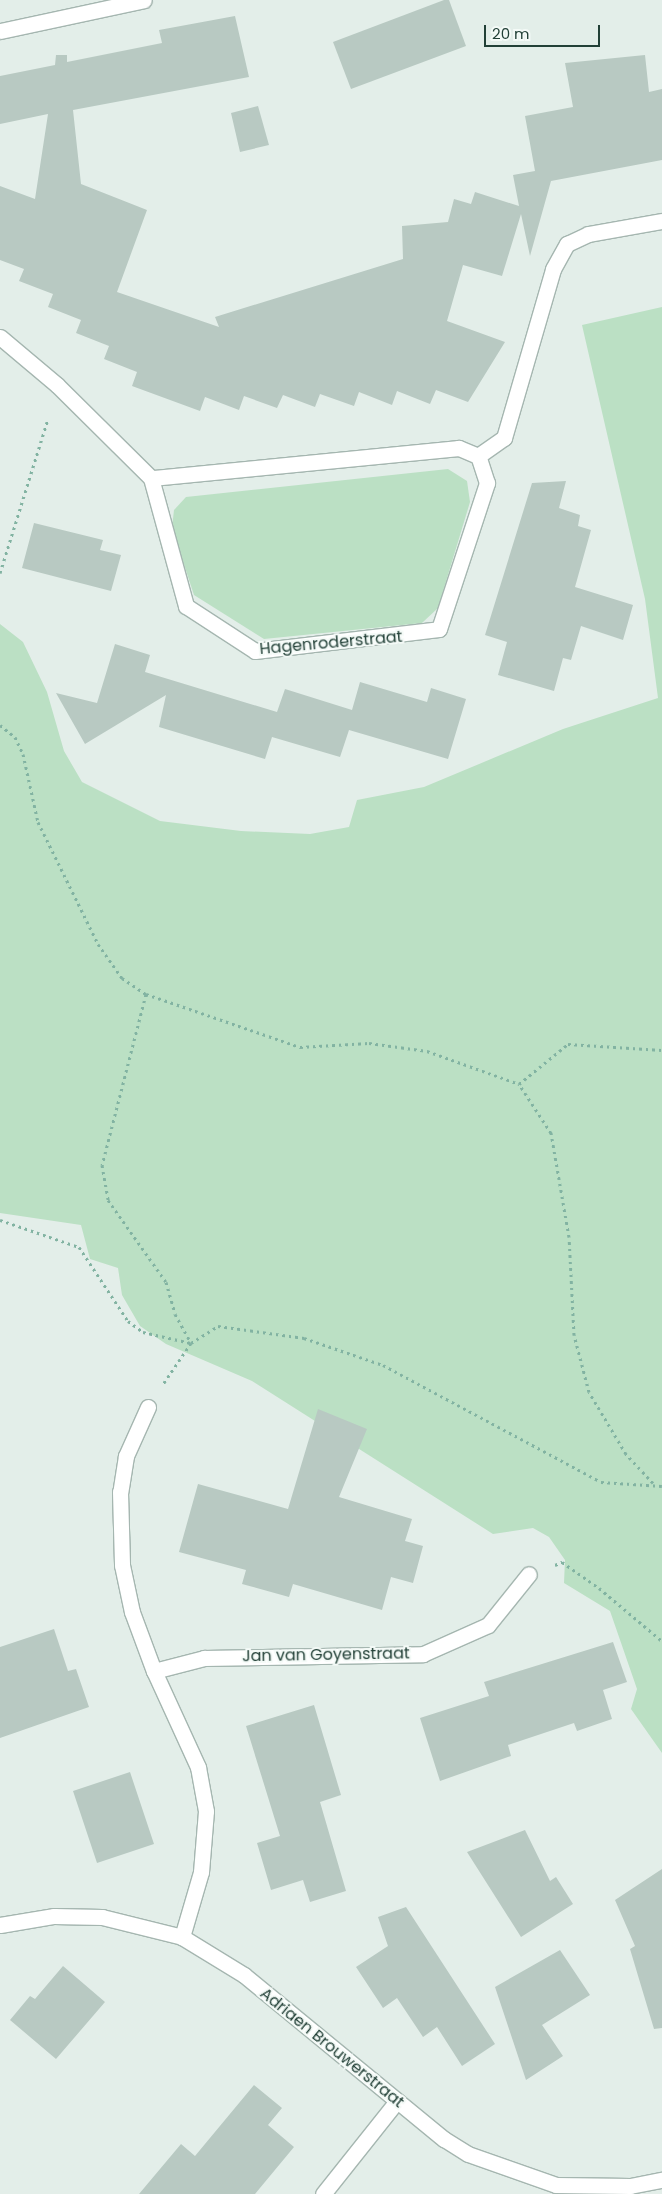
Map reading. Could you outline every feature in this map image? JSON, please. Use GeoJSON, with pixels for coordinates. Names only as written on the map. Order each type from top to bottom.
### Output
{"type":"FeatureCollection","features":[{"type":"Feature","properties":{"kind":"street"},"geometry":{"type":"LineString","coordinates":[[0,32],[144,0]]}},
{"type":"Feature","properties":{"kind":"street"},"geometry":{"type":"LineString","coordinates":[[0,337],[57,385],[151,478],[459,448],[478,456],[504,438],[553,268],[566,244],[588,234],[662,220]]}},
{"type":"Feature","properties":{"kind":"street","name":"Hagenroderstraat"},"geometry":{"type":"LineString","coordinates":[[151,478],[186,606],[242,645],[270,651],[439,629],[487,483],[478,456]]}},
{"type":"Feature","properties":{"kind":"street"},"geometry":{"type":"LineString","coordinates":[[148,1407],[126,1456],[120,1521],[122,1565],[132,1612],[154,1671],[198,1767],[206,1811],[201,1872],[182,1937]]}},
{"type":"Feature","properties":{"kind":"street","name":"Jan van Goyenstraat"},"geometry":{"type":"LineString","coordinates":[[154,1671],[204,1658],[423,1654],[488,1625],[529,1574]]}},
{"type":"Feature","properties":{"kind":"street","name":"Adriaen Brouwerstraat"},"geometry":{"type":"LineString","coordinates":[[0,1925],[54,1916],[102,1917],[182,1937],[244,1975],[398,2101],[468,2154],[556,2185],[630,2186],[662,2180]]}},
{"type":"Feature","properties":{"kind":"street"},"geometry":{"type":"LineString","coordinates":[[323,2194],[398,2101]]}},
{"type":"Feature","properties":{"kind":"path"},"geometry":{"type":"LineString","coordinates":[[0,573],[48,418]]}},
{"type":"Feature","properties":{"kind":"path"},"geometry":{"type":"LineString","coordinates":[[0,725],[15,737],[23,754],[38,822],[98,944],[122,978],[146,994],[300,1046],[369,1043],[427,1051],[519,1084],[551,1133],[569,1237],[574,1336],[590,1392],[626,1454],[654,1483]]}},
{"type":"Feature","properties":{"kind":"path"},"geometry":{"type":"LineString","coordinates":[[146,994],[106,1137],[104,1188],[117,1216],[166,1282],[175,1314],[191,1343]]}},
{"type":"Feature","properties":{"kind":"path"},"geometry":{"type":"LineString","coordinates":[[519,1084],[568,1044],[662,1050]]}},
{"type":"Feature","properties":{"kind":"path"},"geometry":{"type":"LineString","coordinates":[[0,1220],[79,1247],[128,1321],[143,1332],[191,1343]]}},
{"type":"Feature","properties":{"kind":"path"},"geometry":{"type":"LineString","coordinates":[[148,1407],[191,1343],[218,1326],[304,1338],[383,1364],[601,1482],[654,1483],[662,1486]]}},
{"type":"Feature","properties":{"kind":"path"},"geometry":{"type":"LineString","coordinates":[[529,1574],[562,1562],[662,1641]]}},
{"type":"Feature","properties":{"kind":"green space"},"geometry":{"type":"Polygon","coordinates":[[[662,307],[662,1753],[631,1709],[637,1689],[610,1611],[564,1583],[565,1560],[549,1537],[533,1528],[493,1534],[252,1381],[166,1344],[140,1326],[122,1295],[118,1268],[90,1259],[81,1225],[0,1213],[0,624],[23,642],[47,692],[64,751],[82,782],[160,821],[241,831],[310,834],[349,827],[357,800],[424,787],[563,729],[658,698],[645,599],[582,325],[662,307]]]}},
{"type":"Feature","properties":{"kind":"green space"},"geometry":{"type":"Polygon","coordinates":[[[448,469],[467,481],[470,502],[438,608],[422,623],[264,639],[194,595],[172,528],[174,510],[186,497],[448,469]]]}},
{"type":"Feature","properties":{"kind":"building"},"geometry":{"type":"Polygon","coordinates":[[[444,0],[449,0],[466,46],[351,89],[333,42],[444,0]]]}},
{"type":"Feature","properties":{"kind":"building"},"geometry":{"type":"Polygon","coordinates":[[[235,16],[249,77],[73,110],[81,184],[147,210],[117,292],[219,327],[215,317],[403,259],[402,226],[448,222],[454,199],[471,204],[475,192],[519,206],[513,175],[535,171],[525,116],[573,107],[565,63],[645,55],[649,92],[662,89],[662,160],[551,181],[530,256],[521,214],[502,276],[463,265],[447,321],[505,342],[468,402],[436,390],[430,404],[397,391],[392,405],[359,392],[354,406],[320,394],[315,407],[283,395],[277,408],[244,396],[239,410],[205,397],[200,411],[132,386],[137,372],[104,359],[109,346],[76,333],[81,320],[48,307],[53,294],[19,281],[24,269],[0,260],[0,186],[35,199],[48,114],[0,124],[0,76],[55,65],[56,55],[67,55],[67,62],[162,43],[159,30],[235,16]]]}},
{"type":"Feature","properties":{"kind":"building"},"geometry":{"type":"Polygon","coordinates":[[[258,106],[269,145],[240,152],[231,113],[258,106]]]}},
{"type":"Feature","properties":{"kind":"building"},"geometry":{"type":"Polygon","coordinates":[[[566,481],[559,508],[580,515],[578,526],[591,530],[575,587],[633,605],[623,640],[581,626],[571,660],[563,658],[554,691],[498,675],[507,642],[485,635],[532,483],[566,481]]]}},
{"type":"Feature","properties":{"kind":"building"},"geometry":{"type":"Polygon","coordinates":[[[34,523],[103,540],[100,550],[121,555],[111,591],[22,568],[34,523]]]}},
{"type":"Feature","properties":{"kind":"building"},"geometry":{"type":"Polygon","coordinates":[[[115,644],[150,655],[145,672],[277,712],[285,689],[352,710],[360,682],[427,702],[431,688],[466,699],[448,759],[349,730],[340,757],[272,737],[265,759],[159,727],[166,695],[85,744],[56,693],[97,703],[115,644]]]}},
{"type":"Feature","properties":{"kind":"building"},"geometry":{"type":"Polygon","coordinates":[[[318,1409],[367,1429],[339,1497],[412,1519],[405,1541],[423,1546],[413,1583],[391,1577],[382,1610],[293,1584],[289,1597],[242,1584],[246,1570],[179,1552],[198,1484],[288,1509],[318,1409]]]}},
{"type":"Feature","properties":{"kind":"building"},"geometry":{"type":"Polygon","coordinates":[[[54,1629],[68,1671],[76,1669],[89,1707],[0,1738],[0,1647],[54,1629]]]}},
{"type":"Feature","properties":{"kind":"building"},"geometry":{"type":"Polygon","coordinates":[[[613,1642],[627,1682],[603,1690],[612,1719],[577,1731],[574,1723],[508,1745],[511,1756],[440,1781],[420,1718],[489,1696],[484,1682],[613,1642]]]}},
{"type":"Feature","properties":{"kind":"building"},"geometry":{"type":"Polygon","coordinates":[[[314,1705],[341,1795],[320,1802],[346,1891],[310,1902],[303,1880],[271,1890],[257,1843],[280,1836],[246,1726],[314,1705]]]}},
{"type":"Feature","properties":{"kind":"building"},"geometry":{"type":"Polygon","coordinates":[[[130,1772],[154,1844],[97,1863],[73,1791],[130,1772]]]}},
{"type":"Feature","properties":{"kind":"building"},"geometry":{"type":"Polygon","coordinates":[[[525,1830],[550,1881],[556,1877],[573,1904],[521,1937],[467,1852],[525,1830]]]}},
{"type":"Feature","properties":{"kind":"building"},"geometry":{"type":"Polygon","coordinates":[[[662,1869],[662,2028],[654,2029],[630,1949],[635,1946],[615,1900],[662,1869]]]}},
{"type":"Feature","properties":{"kind":"building"},"geometry":{"type":"Polygon","coordinates":[[[406,1907],[495,2044],[462,2066],[437,2027],[423,2037],[397,1998],[383,2008],[356,1967],[388,1946],[378,1917],[406,1907]]]}},
{"type":"Feature","properties":{"kind":"building"},"geometry":{"type":"Polygon","coordinates":[[[560,1950],[590,1995],[542,2025],[563,2056],[526,2080],[495,1987],[560,1950]]]}},
{"type":"Feature","properties":{"kind":"building"},"geometry":{"type":"Polygon","coordinates":[[[63,1966],[105,2002],[56,2059],[10,2020],[30,1996],[35,1999],[63,1966]]]}},
{"type":"Feature","properties":{"kind":"building"},"geometry":{"type":"Polygon","coordinates":[[[254,2085],[282,2108],[268,2125],[294,2147],[255,2194],[139,2194],[181,2144],[195,2156],[254,2085]]]}}]}
